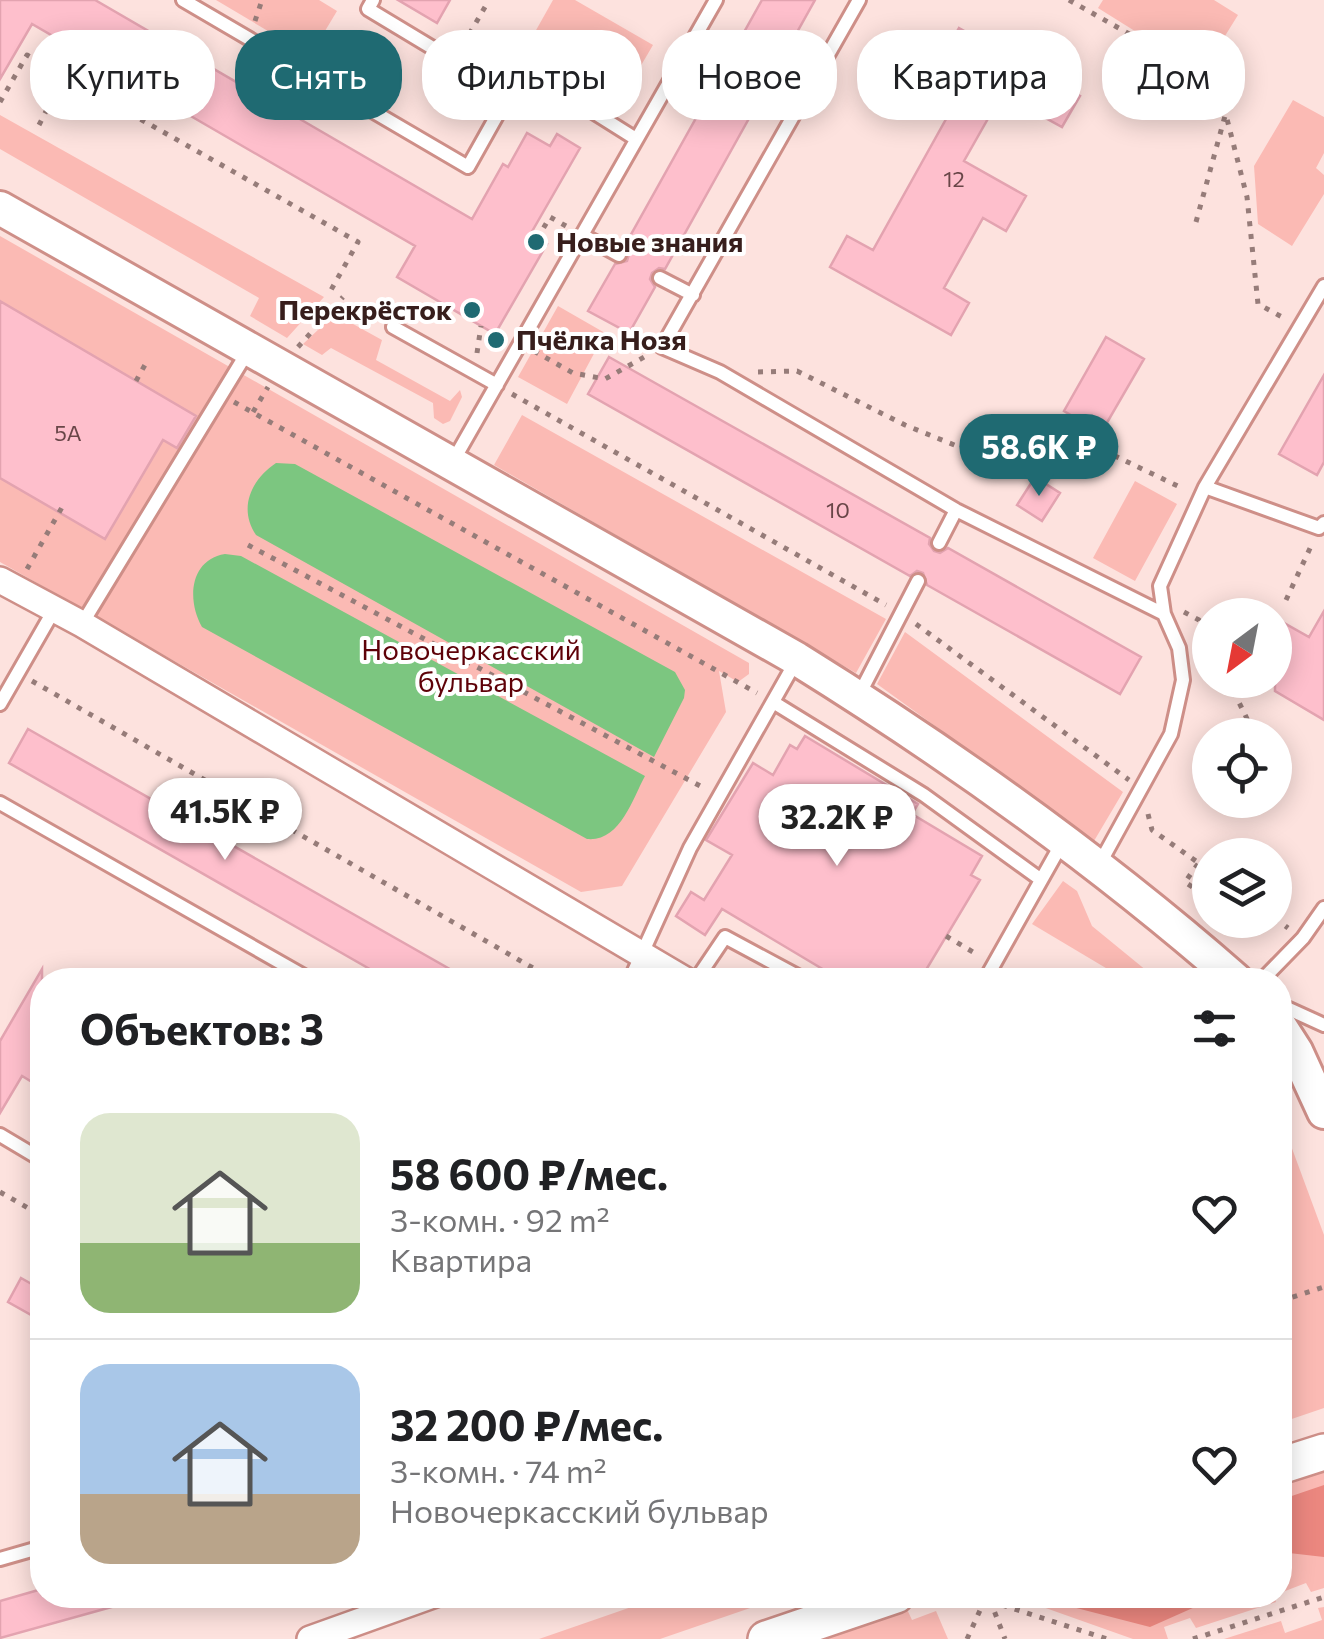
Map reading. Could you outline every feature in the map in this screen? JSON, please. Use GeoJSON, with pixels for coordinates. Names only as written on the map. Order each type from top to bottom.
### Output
{"type":"FeatureCollection","features":[{"type":"Feature","properties":{"kind":"main road"},"geometry":{"type":"LineString","coordinates":[[1292,1462],[1324,1452]]}},
{"type":"Feature","properties":{"kind":"main road"},"geometry":{"type":"LineString","coordinates":[[766,1639],[858,1608]]}},
{"type":"Feature","properties":{"kind":"street"},"geometry":{"type":"LineString","coordinates":[[0,208],[797,658],[1063,841],[1221,968]]}},
{"type":"Feature","properties":{"kind":"street"},"geometry":{"type":"LineString","coordinates":[[0,580],[82,624],[665,968]]}},
{"type":"Feature","properties":{"kind":"street"},"geometry":{"type":"LineString","coordinates":[[1292,1045],[1324,1112]]}},
{"type":"Feature","properties":{"kind":"street"},"geometry":{"type":"LineString","coordinates":[[310,1639],[397,1608]]}},
{"type":"Feature","properties":{"kind":"lane"},"geometry":{"type":"LineString","coordinates":[[182,0],[468,167],[494,120]]}},
{"type":"Feature","properties":{"kind":"lane"},"geometry":{"type":"LineString","coordinates":[[373,0],[368,9],[422,42]]}},
{"type":"Feature","properties":{"kind":"lane"},"geometry":{"type":"LineString","coordinates":[[452,464],[716,0]]}},
{"type":"Feature","properties":{"kind":"lane"},"geometry":{"type":"LineString","coordinates":[[859,0],[662,347],[720,372],[956,510],[1164,608]]}},
{"type":"Feature","properties":{"kind":"lane"},"geometry":{"type":"LineString","coordinates":[[606,120],[636,139]]}},
{"type":"Feature","properties":{"kind":"lane"},"geometry":{"type":"LineString","coordinates":[[582,235],[619,256]]}},
{"type":"Feature","properties":{"kind":"lane"},"geometry":{"type":"LineString","coordinates":[[660,278],[693,295]]}},
{"type":"Feature","properties":{"kind":"lane"},"geometry":{"type":"LineString","coordinates":[[1097,868],[1171,734],[1184,680],[1179,648],[1160,586],[1202,492],[1324,286]]}},
{"type":"Feature","properties":{"kind":"lane"},"geometry":{"type":"LineString","coordinates":[[393,327],[497,385]]}},
{"type":"Feature","properties":{"kind":"lane"},"geometry":{"type":"LineString","coordinates":[[82,624],[249,349]]}},
{"type":"Feature","properties":{"kind":"lane"},"geometry":{"type":"LineString","coordinates":[[1202,492],[1322,526]]}},
{"type":"Feature","properties":{"kind":"lane"},"geometry":{"type":"LineString","coordinates":[[939,542],[956,510]]}},
{"type":"Feature","properties":{"kind":"lane"},"geometry":{"type":"LineString","coordinates":[[858,697],[918,581]]}},
{"type":"Feature","properties":{"kind":"lane"},"geometry":{"type":"LineString","coordinates":[[0,704],[54,610]]}},
{"type":"Feature","properties":{"kind":"lane"},"geometry":{"type":"LineString","coordinates":[[636,968],[690,848],[797,658]]}},
{"type":"Feature","properties":{"kind":"lane"},"geometry":{"type":"LineString","coordinates":[[773,702],[924,795],[1040,879]]}},
{"type":"Feature","properties":{"kind":"lane"},"geometry":{"type":"LineString","coordinates":[[0,804],[290,968]]}},
{"type":"Feature","properties":{"kind":"lane"},"geometry":{"type":"LineString","coordinates":[[992,968],[1063,841]]}},
{"type":"Feature","properties":{"kind":"lane"},"geometry":{"type":"LineString","coordinates":[[1274,968],[1303,938],[1324,908]]}},
{"type":"Feature","properties":{"kind":"lane"},"geometry":{"type":"LineString","coordinates":[[704,968],[724,937],[782,968]]}},
{"type":"Feature","properties":{"kind":"lane"},"geometry":{"type":"LineString","coordinates":[[1292,1011],[1324,1024]]}},
{"type":"Feature","properties":{"kind":"lane"},"geometry":{"type":"LineString","coordinates":[[0,1135],[30,1153]]}},
{"type":"Feature","properties":{"kind":"lane"},"geometry":{"type":"LineString","coordinates":[[0,1559],[30,1550]]}},
{"type":"Feature","properties":{"kind":"path"},"geometry":{"type":"LineString","coordinates":[[472,30],[489,0]]}},
{"type":"Feature","properties":{"kind":"path"},"geometry":{"type":"LineString","coordinates":[[1069,0],[1122,30]]}},
{"type":"Feature","properties":{"kind":"path"},"geometry":{"type":"LineString","coordinates":[[0,102],[26,55],[30,57]]}},
{"type":"Feature","properties":{"kind":"path"},"geometry":{"type":"LineString","coordinates":[[39,124],[41,120]]}},
{"type":"Feature","properties":{"kind":"path"},"geometry":{"type":"LineString","coordinates":[[142,120],[358,242],[330,290]]}},
{"type":"Feature","properties":{"kind":"path"},"geometry":{"type":"LineString","coordinates":[[1196,222],[1224,120]]}},
{"type":"Feature","properties":{"kind":"path"},"geometry":{"type":"LineString","coordinates":[[1228,120],[1247,197],[1258,304],[1300,326]]}},
{"type":"Feature","properties":{"kind":"path"},"geometry":{"type":"LineString","coordinates":[[537,239],[550,217],[582,235]]}},
{"type":"Feature","properties":{"kind":"path"},"geometry":{"type":"LineString","coordinates":[[521,343],[573,373],[605,379],[662,347]]}},
{"type":"Feature","properties":{"kind":"path"},"geometry":{"type":"LineString","coordinates":[[136,381],[146,363]]}},
{"type":"Feature","properties":{"kind":"path"},"geometry":{"type":"LineString","coordinates":[[720,372],[797,372],[905,425],[989,460],[1020,462],[1109,454],[1202,492]]}},
{"type":"Feature","properties":{"kind":"path"},"geometry":{"type":"LineString","coordinates":[[497,385],[901,613],[1142,789],[1152,830],[1192,858]]}},
{"type":"Feature","properties":{"kind":"path"},"geometry":{"type":"LineString","coordinates":[[220,394],[773,702]]}},
{"type":"Feature","properties":{"kind":"path"},"geometry":{"type":"LineString","coordinates":[[26,571],[65,502]]}},
{"type":"Feature","properties":{"kind":"path"},"geometry":{"type":"LineString","coordinates":[[1287,598],[1322,526]]}},
{"type":"Feature","properties":{"kind":"path"},"geometry":{"type":"LineString","coordinates":[[248,545],[720,796]]}},
{"type":"Feature","properties":{"kind":"path"},"geometry":{"type":"LineString","coordinates":[[1164,608],[1192,617]]}},
{"type":"Feature","properties":{"kind":"path"},"geometry":{"type":"LineString","coordinates":[[19,673],[533,968]]}},
{"type":"Feature","properties":{"kind":"path"},"geometry":{"type":"LineString","coordinates":[[946,936],[994,964]]}},
{"type":"Feature","properties":{"kind":"path"},"geometry":{"type":"LineString","coordinates":[[0,1192],[30,1209]]}},
{"type":"Feature","properties":{"kind":"path"},"geometry":{"type":"LineString","coordinates":[[1292,1297],[1324,1287]]}},
{"type":"Feature","properties":{"kind":"path"},"geometry":{"type":"LineString","coordinates":[[1292,1607],[1324,1597]]}},
{"type":"Feature","properties":{"kind":"path"},"geometry":{"type":"LineString","coordinates":[[967,1639],[983,1608]]}},
{"type":"Feature","properties":{"kind":"path"},"geometry":{"type":"LineString","coordinates":[[993,1608],[1005,1639]]}},
{"type":"Feature","properties":{"kind":"path"},"geometry":{"type":"LineString","coordinates":[[1020,1608],[1107,1639]]}},
{"type":"Feature","properties":{"kind":"path"},"geometry":{"type":"LineString","coordinates":[[1192,1639],[1289,1608]]}},
{"type":"Feature","properties":{"kind":"green space"},"geometry":{"type":"Polygon","coordinates":[[[216,0],[319,0],[337,11],[326,30],[266,30],[216,0]]]}},
{"type":"Feature","properties":{"kind":"green space"},"geometry":{"type":"Polygon","coordinates":[[[553,0],[575,0],[627,30],[536,30],[553,0]]]}},
{"type":"Feature","properties":{"kind":"green space"},"geometry":{"type":"Polygon","coordinates":[[[1103,0],[1214,0],[1238,15],[1229,30],[1133,30],[1098,8],[1103,0]]]}},
{"type":"Feature","properties":{"kind":"green space"},"geometry":{"type":"Polygon","coordinates":[[[642,39],[653,45],[642,64],[642,39]]]}},
{"type":"Feature","properties":{"kind":"green space"},"geometry":{"type":"Polygon","coordinates":[[[1293,100],[1324,117],[1324,153],[1316,168],[1324,175],[1324,194],[1292,246],[1258,224],[1254,166],[1293,100]]]}},
{"type":"Feature","properties":{"kind":"green space"},"geometry":{"type":"Polygon","coordinates":[[[0,115],[324,297],[287,338],[250,316],[259,298],[0,149],[0,115]]]}},
{"type":"Feature","properties":{"kind":"green space","name":"Новочеркасский бульвар"},"geometry":{"type":"Polygon","coordinates":[[[0,236],[749,663],[749,674],[738,682],[719,671],[726,712],[622,886],[581,892],[0,562],[0,236]]]}},
{"type":"Feature","properties":{"kind":"green space"},"geometry":{"type":"Polygon","coordinates":[[[558,306],[605,333],[567,404],[518,377],[558,306]]]}},
{"type":"Feature","properties":{"kind":"green space"},"geometry":{"type":"Polygon","coordinates":[[[335,314],[382,340],[376,360],[450,401],[460,390],[462,397],[450,421],[443,424],[434,418],[433,403],[331,348],[322,355],[303,344],[335,314]]]}},
{"type":"Feature","properties":{"kind":"green space"},"geometry":{"type":"Polygon","coordinates":[[[522,415],[886,619],[856,673],[494,465],[522,415]]]}},
{"type":"Feature","properties":{"kind":"green space"},"geometry":{"type":"Polygon","coordinates":[[[1135,481],[1177,504],[1135,581],[1093,558],[1135,481]]]}},
{"type":"Feature","properties":{"kind":"green space"},"geometry":{"type":"Polygon","coordinates":[[[905,632],[1123,792],[1094,841],[877,684],[905,632]]]}},
{"type":"Feature","properties":{"kind":"green space"},"geometry":{"type":"Polygon","coordinates":[[[1063,881],[1077,891],[1092,926],[1143,968],[1106,968],[1032,924],[1063,881]]]}},
{"type":"Feature","properties":{"kind":"green space"},"geometry":{"type":"Polygon","coordinates":[[[1292,1148],[1324,1235],[1324,1408],[1292,1419],[1292,1148]]]}},
{"type":"Feature","properties":{"kind":"green space"},"geometry":{"type":"Polygon","coordinates":[[[1324,1469],[1324,1588],[1311,1592],[1306,1583],[1292,1588],[1292,1480],[1324,1469]]]}},
{"type":"Feature","properties":{"kind":"green space"},"geometry":{"type":"Polygon","coordinates":[[[1324,1607],[1324,1639],[1224,1639],[1281,1621],[1285,1633],[1322,1620],[1318,1608],[1324,1607]]]}},
{"type":"Feature","properties":{"kind":"green space"},"geometry":{"type":"Polygon","coordinates":[[[628,1608],[750,1608],[660,1639],[539,1639],[628,1608]]]}},
{"type":"Feature","properties":{"kind":"green space"},"geometry":{"type":"Polygon","coordinates":[[[906,1608],[912,1620],[936,1611],[948,1639],[808,1639],[906,1608]]]}},
{"type":"Feature","properties":{"kind":"green space"},"geometry":{"type":"Polygon","coordinates":[[[1046,1608],[1258,1608],[1196,1628],[1190,1618],[1164,1627],[1168,1639],[1133,1639],[1046,1608]]]}},
{"type":"Feature","properties":{"kind":"shaded area"},"geometry":{"type":"Polygon","coordinates":[[[276,463],[295,464],[675,672],[685,690],[684,698],[654,757],[256,535],[248,515],[250,495],[276,463]]]}},
{"type":"Feature","properties":{"kind":"shaded area"},"geometry":{"type":"Polygon","coordinates":[[[225,554],[241,556],[645,776],[624,818],[608,834],[587,839],[202,627],[194,605],[194,583],[204,564],[225,554]]]}},
{"type":"Feature","properties":{"kind":"shaded area"},"geometry":{"type":"Polygon","coordinates":[[[1324,1485],[1324,1557],[1292,1553],[1292,1496],[1324,1485]]]}},
{"type":"Feature","properties":{"kind":"shaded area"},"geometry":{"type":"Polygon","coordinates":[[[1076,1608],[1193,1608],[1150,1627],[1076,1608]]]}},
{"type":"Feature","properties":{"kind":"building"},"geometry":{"type":"Polygon","coordinates":[[[0,0],[95,0],[147,30],[42,30],[32,24],[0,79],[0,0]]]}},
{"type":"Feature","properties":{"kind":"building"},"geometry":{"type":"Polygon","coordinates":[[[398,0],[450,0],[437,23],[398,0]]]}},
{"type":"Feature","properties":{"kind":"building"},"geometry":{"type":"Polygon","coordinates":[[[762,0],[815,0],[798,30],[745,30],[762,0]]]}},
{"type":"Feature","properties":{"kind":"building"},"geometry":{"type":"Polygon","coordinates":[[[215,70],[235,81],[235,120],[302,120],[472,219],[503,164],[508,167],[527,133],[550,146],[557,134],[580,148],[530,235],[547,244],[495,334],[397,277],[415,246],[198,120],[215,120],[215,70]]]}},
{"type":"Feature","properties":{"kind":"building"},"geometry":{"type":"Polygon","coordinates":[[[695,120],[748,120],[665,269],[652,273],[650,279],[655,287],[629,333],[588,311],[615,264],[627,261],[629,254],[624,247],[695,120]]]}},
{"type":"Feature","properties":{"kind":"building"},"geometry":{"type":"Polygon","coordinates":[[[945,120],[987,120],[964,161],[1026,196],[1006,231],[983,218],[944,288],[969,303],[951,335],[830,267],[847,236],[873,250],[945,120]]]}},
{"type":"Feature","properties":{"kind":"building"},"geometry":{"type":"Polygon","coordinates":[[[0,301],[196,416],[177,448],[163,440],[105,539],[0,478],[0,301]]]}},
{"type":"Feature","properties":{"kind":"building"},"geometry":{"type":"Polygon","coordinates":[[[1106,337],[1144,359],[1101,433],[1064,411],[1106,337]]]}},
{"type":"Feature","properties":{"kind":"building"},"geometry":{"type":"Polygon","coordinates":[[[609,357],[930,538],[934,551],[940,553],[948,548],[1141,657],[1120,694],[927,585],[923,573],[917,571],[910,576],[588,394],[609,357]]]}},
{"type":"Feature","properties":{"kind":"building"},"geometry":{"type":"Polygon","coordinates":[[[1324,375],[1324,462],[1317,475],[1279,454],[1324,375]]]}},
{"type":"Feature","properties":{"kind":"building"},"geometry":{"type":"Polygon","coordinates":[[[1035,477],[1060,493],[1042,521],[1017,505],[1035,477]]]}},
{"type":"Feature","properties":{"kind":"building"},"geometry":{"type":"Polygon","coordinates":[[[1324,611],[1324,720],[1287,698],[1292,698],[1292,628],[1309,637],[1324,611]]]}},
{"type":"Feature","properties":{"kind":"building"},"geometry":{"type":"Polygon","coordinates":[[[28,729],[448,968],[368,968],[9,763],[28,729]]]}},
{"type":"Feature","properties":{"kind":"building"},"geometry":{"type":"Polygon","coordinates":[[[805,736],[918,804],[912,814],[982,856],[971,875],[980,880],[927,968],[821,968],[722,909],[705,935],[676,916],[691,892],[704,900],[732,855],[706,840],[753,763],[773,775],[790,745],[797,749],[805,736]]]}},
{"type":"Feature","properties":{"kind":"building"},"geometry":{"type":"Polygon","coordinates":[[[30,990],[30,1081],[22,1076],[0,1113],[0,1041],[30,990]]]}},
{"type":"Feature","properties":{"kind":"building"},"geometry":{"type":"Polygon","coordinates":[[[21,1278],[30,1283],[30,1314],[8,1302],[21,1278]]]}},
{"type":"Feature","properties":{"kind":"building"},"geometry":{"type":"Polygon","coordinates":[[[30,1592],[30,1608],[108,1608],[0,1638],[0,1601],[30,1592]]]}},
{"type":"Feature","properties":{"kind":"place","name":"Новые знания"},"geometry":{"type":"Point","coordinates":[536,242]}},
{"type":"Feature","properties":{"kind":"place","name":"Перекрёсток"},"geometry":{"type":"Point","coordinates":[472,310]}},
{"type":"Feature","properties":{"kind":"place","name":"Пчёлка Нозя"},"geometry":{"type":"Point","coordinates":[496,340]}}]}
